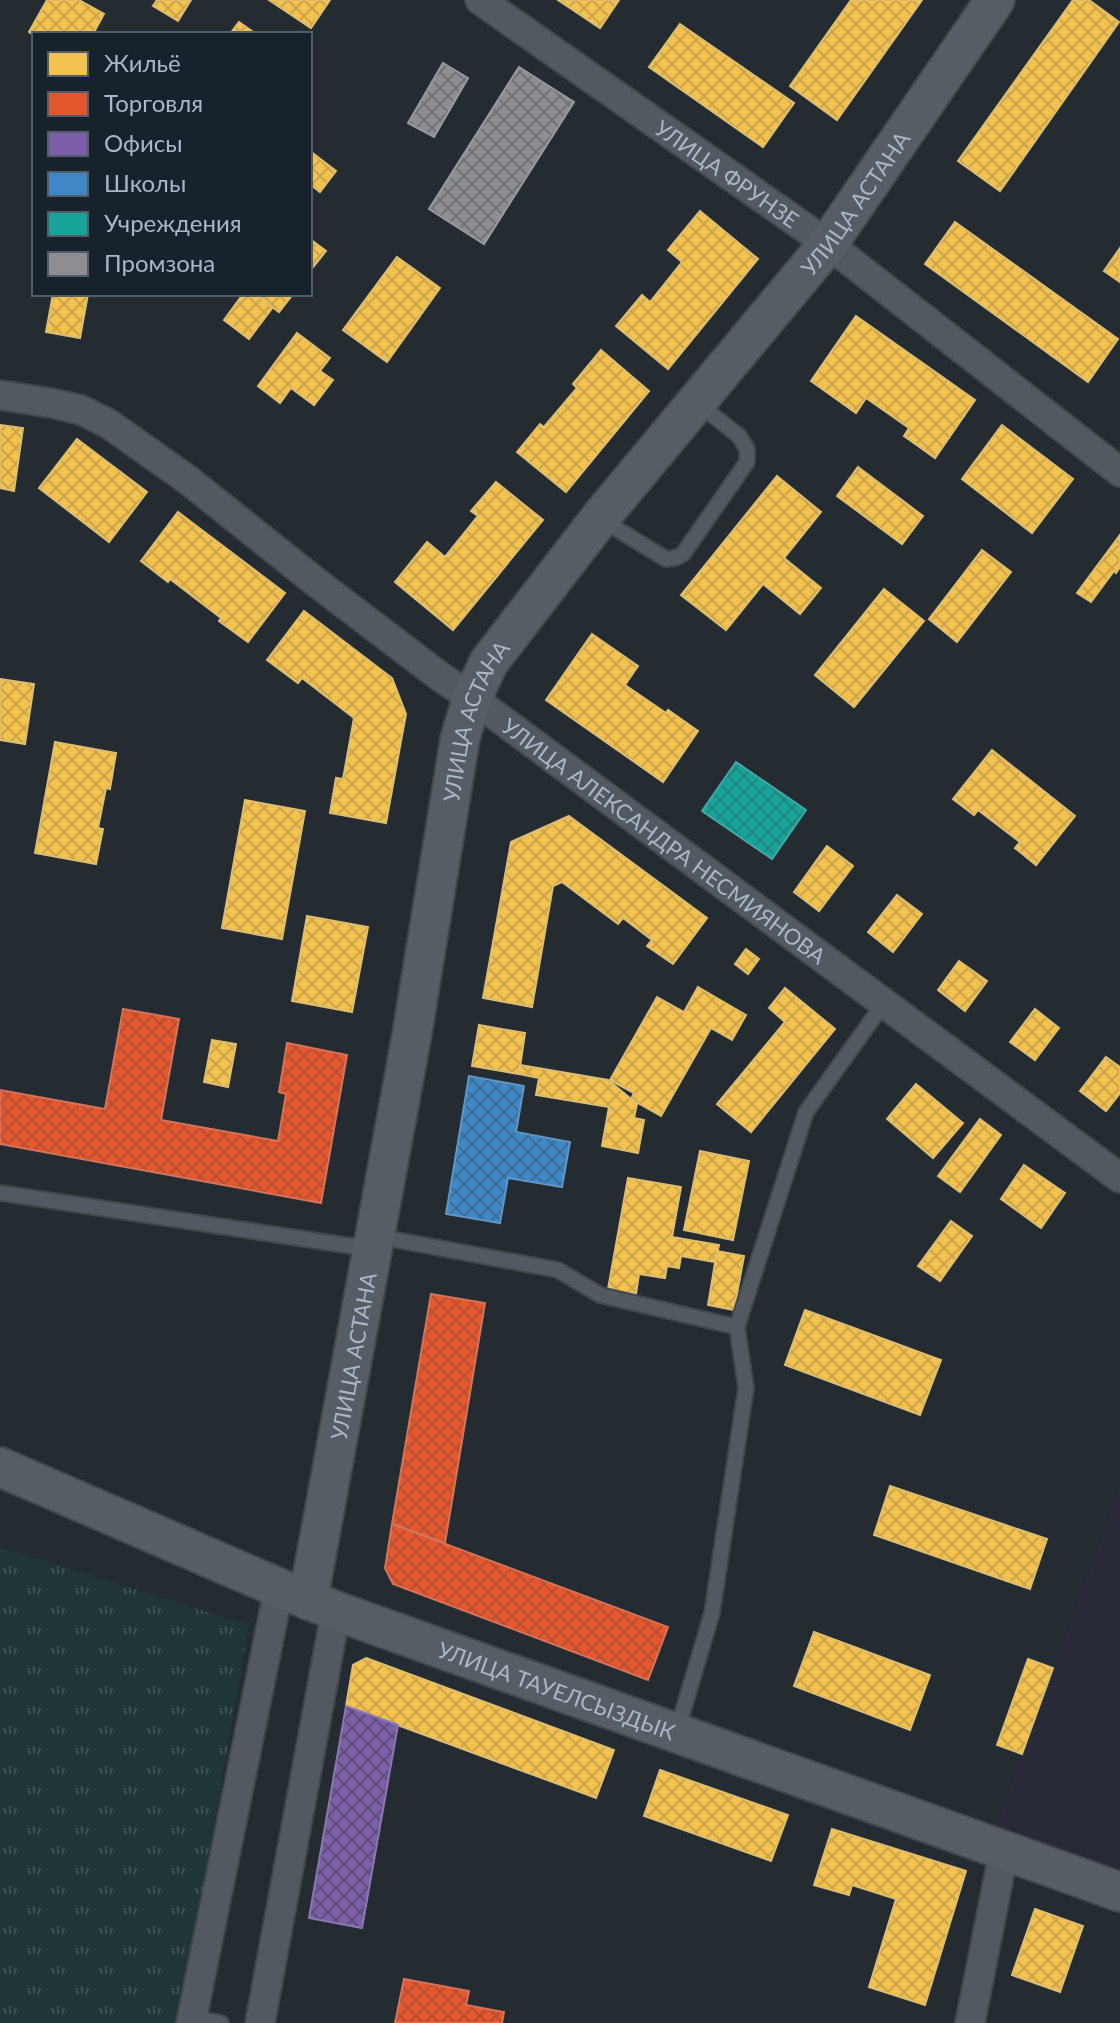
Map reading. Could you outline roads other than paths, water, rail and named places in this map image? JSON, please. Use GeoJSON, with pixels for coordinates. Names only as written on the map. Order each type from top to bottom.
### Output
{"type":"FeatureCollection","features":[{"type":"Feature","properties":{"kind":"street","name":"УЛИЦА ФРУНЗЕ"},"geometry":{"type":"LineString","coordinates":[[480,0],[828,244],[1120,472]]}},
{"type":"Feature","properties":{"kind":"street","name":"УЛИЦА АСТАНА"},"geometry":{"type":"LineString","coordinates":[[260,2023],[308,1599],[412,1034],[460,739],[472,698],[489,662],[600,518],[828,244],[995,0]]}},
{"type":"Feature","properties":{"kind":"street","name":"УЛИЦА АЛЕКСАНДРА НЕСМИЯНОВА"},"geometry":{"type":"LineString","coordinates":[[0,395],[81,410],[109,424],[188,480],[329,593],[442,678],[1119,1175]]}},
{"type":"Feature","properties":{"kind":"street","name":"УЛИЦА ТАУЕЛСЫЗДЫК"},"geometry":{"type":"LineString","coordinates":[[0,1467],[308,1599],[1120,1892]]}},
{"type":"Feature","properties":{"kind":"street","name":"УЛИЦА АСТАНА"},"geometry":{"type":"LineString","coordinates":[[191,2020],[308,1599]]}},
{"type":"Feature","properties":{"kind":"street"},"geometry":{"type":"LineString","coordinates":[[970,2023],[1004,1851]]}},
{"type":"Feature","properties":{"kind":"lane"},"geometry":{"type":"LineString","coordinates":[[600,518],[666,559],[683,554],[747,462],[747,449],[739,436],[696,402]]}},
{"type":"Feature","properties":{"kind":"lane"},"geometry":{"type":"LineString","coordinates":[[677,1733],[712,1613],[742,1417],[746,1388],[737,1327],[806,1112],[884,1003]]}},
{"type":"Feature","properties":{"kind":"lane"},"geometry":{"type":"LineString","coordinates":[[0,1193],[558,1270],[600,1295],[737,1327]]}},
{"type":"Feature","properties":{"kind":"lane"},"geometry":{"type":"LineString","coordinates":[[191,2020],[221,2023]]}}]}
